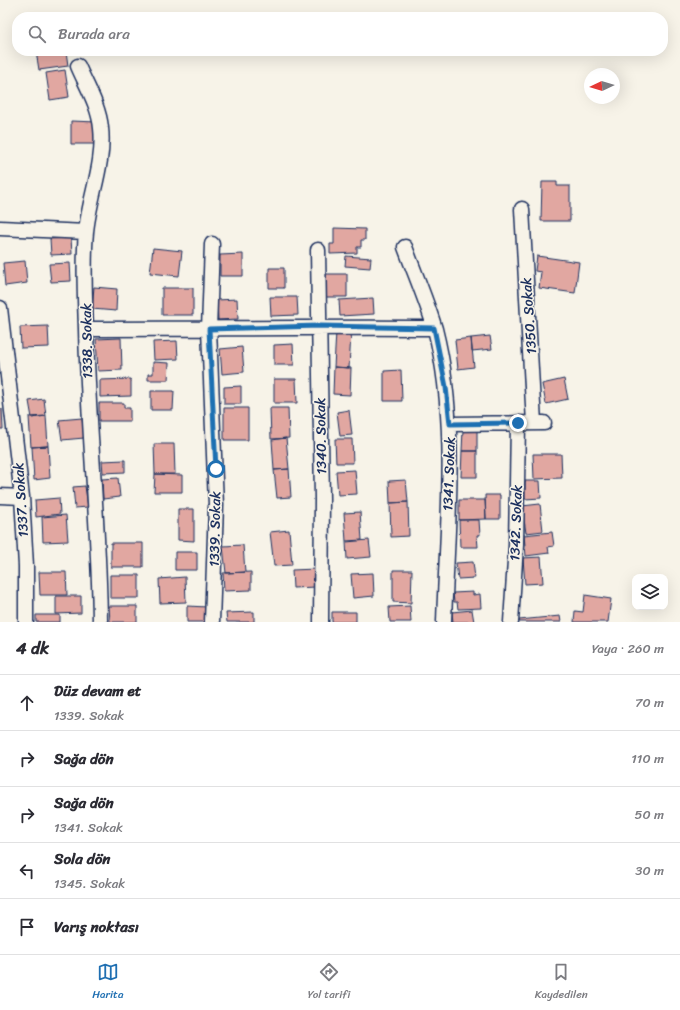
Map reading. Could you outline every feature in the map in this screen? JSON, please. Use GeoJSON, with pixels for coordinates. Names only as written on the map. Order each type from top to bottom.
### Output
{"type":"FeatureCollection","features":[{"type":"Feature","properties":{"kind":"street","name":"1338. Sokak"},"geometry":{"type":"LineString","coordinates":[[78,66],[97,110],[101,128],[99,163],[86,232],[86,329],[91,457],[99,575],[100,622]]}},
{"type":"Feature","properties":{"kind":"street","name":"1350. Sokak"},"geometry":{"type":"LineString","coordinates":[[518,423],[539,423],[522,209]]}},
{"type":"Feature","properties":{"kind":"street"},"geometry":{"type":"LineString","coordinates":[[0,228],[86,232]]}},
{"type":"Feature","properties":{"kind":"street","name":"1339. Sokak"},"geometry":{"type":"LineString","coordinates":[[212,244],[209,329],[216,505],[212,622]]}},
{"type":"Feature","properties":{"kind":"street","name":"1341. Sokak"},"geometry":{"type":"LineString","coordinates":[[404,247],[434,328],[446,387],[450,424],[444,622]]}},
{"type":"Feature","properties":{"kind":"street","name":"1340. Sokak"},"geometry":{"type":"LineString","coordinates":[[318,250],[322,499],[321,622]]}},
{"type":"Feature","properties":{"kind":"street","name":"1337. Sokak"},"geometry":{"type":"LineString","coordinates":[[0,308],[22,497],[26,566],[26,622]]}},
{"type":"Feature","properties":{"kind":"street"},"geometry":{"type":"LineString","coordinates":[[86,329],[209,329],[319,326],[434,328]]}},
{"type":"Feature","properties":{"kind":"street"},"geometry":{"type":"LineString","coordinates":[[450,424],[518,423]]}},
{"type":"Feature","properties":{"kind":"street","name":"1342. Sokak"},"geometry":{"type":"LineString","coordinates":[[511,622],[516,545],[518,423]]}},
{"type":"Feature","properties":{"kind":"street"},"geometry":{"type":"LineString","coordinates":[[0,496],[22,497]]}},
{"type":"Feature","properties":{"kind":"building"},"geometry":{"type":"Polygon","coordinates":[[[37,56],[67,56],[68,66],[39,70],[37,56]]]}},
{"type":"Feature","properties":{"kind":"building"},"geometry":{"type":"Polygon","coordinates":[[[65,70],[69,97],[50,100],[46,73],[65,70]]]}},
{"type":"Feature","properties":{"kind":"building"},"geometry":{"type":"Polygon","coordinates":[[[71,121],[97,122],[97,144],[71,144],[71,121]]]}},
{"type":"Feature","properties":{"kind":"building"},"geometry":{"type":"Polygon","coordinates":[[[542,182],[557,182],[557,186],[570,186],[570,221],[541,221],[542,182]]]}},
{"type":"Feature","properties":{"kind":"building"},"geometry":{"type":"Polygon","coordinates":[[[334,228],[365,229],[365,240],[361,240],[361,247],[357,247],[357,253],[330,254],[330,244],[334,244],[334,228]]]}},
{"type":"Feature","properties":{"kind":"building"},"geometry":{"type":"Polygon","coordinates":[[[71,238],[72,254],[51,255],[50,239],[71,238]]]}},
{"type":"Feature","properties":{"kind":"building"},"geometry":{"type":"Polygon","coordinates":[[[153,248],[182,251],[179,276],[150,273],[153,248]]]}},
{"type":"Feature","properties":{"kind":"building"},"geometry":{"type":"Polygon","coordinates":[[[243,254],[243,276],[220,276],[220,255],[243,254]]]}},
{"type":"Feature","properties":{"kind":"building"},"geometry":{"type":"Polygon","coordinates":[[[346,256],[371,258],[370,268],[345,266],[346,256]]]}},
{"type":"Feature","properties":{"kind":"building"},"geometry":{"type":"Polygon","coordinates":[[[537,256],[579,262],[575,293],[539,288],[541,272],[535,271],[537,256]]]}},
{"type":"Feature","properties":{"kind":"building"},"geometry":{"type":"Polygon","coordinates":[[[25,261],[27,283],[5,286],[3,263],[25,261]]]}},
{"type":"Feature","properties":{"kind":"building"},"geometry":{"type":"Polygon","coordinates":[[[70,263],[71,281],[51,282],[49,264],[70,263]]]}},
{"type":"Feature","properties":{"kind":"building"},"geometry":{"type":"Polygon","coordinates":[[[269,268],[284,268],[284,288],[269,288],[269,268]]]}},
{"type":"Feature","properties":{"kind":"building"},"geometry":{"type":"Polygon","coordinates":[[[326,274],[347,274],[347,297],[326,297],[326,274]]]}},
{"type":"Feature","properties":{"kind":"building"},"geometry":{"type":"Polygon","coordinates":[[[94,287],[117,289],[116,311],[92,309],[94,287]]]}},
{"type":"Feature","properties":{"kind":"building"},"geometry":{"type":"Polygon","coordinates":[[[162,288],[193,288],[193,315],[162,315],[162,288]]]}},
{"type":"Feature","properties":{"kind":"building"},"geometry":{"type":"Polygon","coordinates":[[[270,297],[297,297],[298,315],[271,316],[270,297]]]}},
{"type":"Feature","properties":{"kind":"building"},"geometry":{"type":"Polygon","coordinates":[[[373,298],[374,314],[340,316],[339,300],[373,298]]]}},
{"type":"Feature","properties":{"kind":"building"},"geometry":{"type":"Polygon","coordinates":[[[237,299],[238,319],[218,320],[217,300],[237,299]]]}},
{"type":"Feature","properties":{"kind":"building"},"geometry":{"type":"Polygon","coordinates":[[[48,326],[49,347],[21,348],[20,327],[48,326]]]}},
{"type":"Feature","properties":{"kind":"building"},"geometry":{"type":"Polygon","coordinates":[[[336,332],[351,333],[349,368],[334,367],[336,332]]]}},
{"type":"Feature","properties":{"kind":"building"},"geometry":{"type":"Polygon","coordinates":[[[490,336],[492,349],[472,351],[471,338],[490,336]]]}},
{"type":"Feature","properties":{"kind":"building"},"geometry":{"type":"Polygon","coordinates":[[[121,338],[122,370],[98,371],[96,339],[121,338]]]}},
{"type":"Feature","properties":{"kind":"building"},"geometry":{"type":"Polygon","coordinates":[[[471,338],[474,367],[458,369],[455,340],[471,338]]]}},
{"type":"Feature","properties":{"kind":"building"},"geometry":{"type":"Polygon","coordinates":[[[177,341],[178,359],[154,360],[153,342],[177,341]]]}},
{"type":"Feature","properties":{"kind":"building"},"geometry":{"type":"Polygon","coordinates":[[[293,344],[294,365],[274,365],[274,345],[293,344]]]}},
{"type":"Feature","properties":{"kind":"building"},"geometry":{"type":"Polygon","coordinates":[[[242,347],[244,372],[222,374],[220,349],[242,347]]]}},
{"type":"Feature","properties":{"kind":"building"},"geometry":{"type":"Polygon","coordinates":[[[153,362],[169,363],[168,380],[148,380],[148,374],[153,374],[153,362]]]}},
{"type":"Feature","properties":{"kind":"building"},"geometry":{"type":"Polygon","coordinates":[[[334,367],[351,368],[350,395],[333,394],[334,367]]]}},
{"type":"Feature","properties":{"kind":"building"},"geometry":{"type":"Polygon","coordinates":[[[401,370],[402,401],[384,401],[384,371],[401,370]]]}},
{"type":"Feature","properties":{"kind":"building"},"geometry":{"type":"Polygon","coordinates":[[[131,379],[131,396],[100,397],[100,380],[131,379]]]}},
{"type":"Feature","properties":{"kind":"building"},"geometry":{"type":"Polygon","coordinates":[[[274,379],[296,379],[297,403],[274,403],[274,379]]]}},
{"type":"Feature","properties":{"kind":"building"},"geometry":{"type":"Polygon","coordinates":[[[564,379],[568,399],[546,404],[542,384],[564,379]]]}},
{"type":"Feature","properties":{"kind":"building"},"geometry":{"type":"Polygon","coordinates":[[[241,386],[241,404],[224,404],[224,387],[241,386]]]}},
{"type":"Feature","properties":{"kind":"building"},"geometry":{"type":"Polygon","coordinates":[[[151,391],[174,391],[173,410],[151,410],[151,391]]]}},
{"type":"Feature","properties":{"kind":"building"},"geometry":{"type":"Polygon","coordinates":[[[44,399],[46,416],[32,418],[29,401],[44,399]]]}},
{"type":"Feature","properties":{"kind":"building"},"geometry":{"type":"Polygon","coordinates":[[[99,403],[124,403],[124,408],[130,408],[130,421],[99,421],[99,403]]]}},
{"type":"Feature","properties":{"kind":"building"},"geometry":{"type":"Polygon","coordinates":[[[224,408],[248,408],[248,440],[224,440],[224,408]]]}},
{"type":"Feature","properties":{"kind":"building"},"geometry":{"type":"Polygon","coordinates":[[[270,408],[288,408],[289,438],[271,439],[270,408]]]}},
{"type":"Feature","properties":{"kind":"building"},"geometry":{"type":"Polygon","coordinates":[[[2,409],[3,429],[0,429],[0,410],[2,409]]]}},
{"type":"Feature","properties":{"kind":"building"},"geometry":{"type":"Polygon","coordinates":[[[349,410],[352,435],[340,436],[337,412],[349,410]]]}},
{"type":"Feature","properties":{"kind":"building"},"geometry":{"type":"Polygon","coordinates":[[[46,416],[48,446],[31,447],[29,417],[46,416]]]}},
{"type":"Feature","properties":{"kind":"building"},"geometry":{"type":"Polygon","coordinates":[[[82,418],[84,438],[62,440],[59,420],[82,418]]]}},
{"type":"Feature","properties":{"kind":"building"},"geometry":{"type":"Polygon","coordinates":[[[463,430],[477,430],[477,451],[462,451],[463,430]]]}},
{"type":"Feature","properties":{"kind":"building"},"geometry":{"type":"Polygon","coordinates":[[[286,438],[289,469],[274,470],[272,440],[286,438]]]}},
{"type":"Feature","properties":{"kind":"building"},"geometry":{"type":"Polygon","coordinates":[[[335,439],[352,439],[353,463],[336,463],[335,439]]]}},
{"type":"Feature","properties":{"kind":"building"},"geometry":{"type":"Polygon","coordinates":[[[154,444],[174,444],[175,474],[155,474],[154,444]]]}},
{"type":"Feature","properties":{"kind":"building"},"geometry":{"type":"Polygon","coordinates":[[[48,446],[50,478],[34,480],[32,447],[48,446]]]}},
{"type":"Feature","properties":{"kind":"building"},"geometry":{"type":"Polygon","coordinates":[[[462,451],[477,451],[477,477],[461,477],[462,451]]]}},
{"type":"Feature","properties":{"kind":"building"},"geometry":{"type":"Polygon","coordinates":[[[533,454],[561,454],[562,478],[534,479],[533,454]]]}},
{"type":"Feature","properties":{"kind":"building"},"geometry":{"type":"Polygon","coordinates":[[[125,460],[125,472],[103,473],[102,461],[125,460]]]}},
{"type":"Feature","properties":{"kind":"building"},"geometry":{"type":"Polygon","coordinates":[[[289,469],[291,497],[277,498],[274,470],[289,469]]]}},
{"type":"Feature","properties":{"kind":"building"},"geometry":{"type":"Polygon","coordinates":[[[355,470],[357,494],[338,495],[336,471],[355,470]]]}},
{"type":"Feature","properties":{"kind":"building"},"geometry":{"type":"Polygon","coordinates":[[[155,474],[182,475],[182,492],[154,492],[155,474]]]}},
{"type":"Feature","properties":{"kind":"building"},"geometry":{"type":"Polygon","coordinates":[[[118,478],[120,497],[103,499],[102,479],[118,478]]]}},
{"type":"Feature","properties":{"kind":"building"},"geometry":{"type":"Polygon","coordinates":[[[406,480],[408,502],[390,503],[389,481],[406,480]]]}},
{"type":"Feature","properties":{"kind":"building"},"geometry":{"type":"Polygon","coordinates":[[[525,481],[540,481],[541,498],[525,499],[525,481]]]}},
{"type":"Feature","properties":{"kind":"building"},"geometry":{"type":"Polygon","coordinates":[[[85,486],[88,507],[75,508],[73,487],[85,486]]]}},
{"type":"Feature","properties":{"kind":"building"},"geometry":{"type":"Polygon","coordinates":[[[485,495],[500,495],[500,519],[486,519],[485,495]]]}},
{"type":"Feature","properties":{"kind":"building"},"geometry":{"type":"Polygon","coordinates":[[[59,498],[60,514],[36,517],[35,500],[59,498]]]}},
{"type":"Feature","properties":{"kind":"building"},"geometry":{"type":"Polygon","coordinates":[[[459,500],[485,500],[486,519],[459,520],[459,500]]]}},
{"type":"Feature","properties":{"kind":"building"},"geometry":{"type":"Polygon","coordinates":[[[408,502],[409,536],[391,537],[390,503],[408,502]]]}},
{"type":"Feature","properties":{"kind":"building"},"geometry":{"type":"Polygon","coordinates":[[[540,504],[543,531],[526,533],[522,506],[540,504]]]}},
{"type":"Feature","properties":{"kind":"building"},"geometry":{"type":"Polygon","coordinates":[[[178,509],[194,509],[194,541],[178,540],[178,509]]]}},
{"type":"Feature","properties":{"kind":"building"},"geometry":{"type":"Polygon","coordinates":[[[360,512],[362,540],[346,541],[344,513],[360,512]]]}},
{"type":"Feature","properties":{"kind":"building"},"geometry":{"type":"Polygon","coordinates":[[[66,515],[68,541],[43,542],[42,517],[66,515]]]}},
{"type":"Feature","properties":{"kind":"building"},"geometry":{"type":"Polygon","coordinates":[[[459,520],[479,520],[480,535],[477,535],[478,547],[460,547],[459,520]]]}},
{"type":"Feature","properties":{"kind":"building"},"geometry":{"type":"Polygon","coordinates":[[[289,530],[292,565],[274,566],[270,532],[289,530]]]}},
{"type":"Feature","properties":{"kind":"building"},"geometry":{"type":"Polygon","coordinates":[[[552,532],[554,546],[548,547],[549,553],[526,556],[524,535],[552,532]]]}},
{"type":"Feature","properties":{"kind":"building"},"geometry":{"type":"Polygon","coordinates":[[[369,540],[371,557],[347,559],[346,542],[369,540]]]}},
{"type":"Feature","properties":{"kind":"building"},"geometry":{"type":"Polygon","coordinates":[[[111,543],[143,543],[143,567],[111,567],[111,543]]]}},
{"type":"Feature","properties":{"kind":"building"},"geometry":{"type":"Polygon","coordinates":[[[243,545],[245,572],[226,573],[223,546],[243,545]]]}},
{"type":"Feature","properties":{"kind":"building"},"geometry":{"type":"Polygon","coordinates":[[[175,552],[197,552],[197,570],[175,570],[175,552]]]}},
{"type":"Feature","properties":{"kind":"building"},"geometry":{"type":"Polygon","coordinates":[[[541,557],[543,583],[525,584],[523,558],[541,557]]]}},
{"type":"Feature","properties":{"kind":"building"},"geometry":{"type":"Polygon","coordinates":[[[473,562],[475,578],[458,579],[456,563],[473,562]]]}},
{"type":"Feature","properties":{"kind":"building"},"geometry":{"type":"Polygon","coordinates":[[[316,569],[316,587],[293,588],[292,570],[316,569]]]}},
{"type":"Feature","properties":{"kind":"building"},"geometry":{"type":"Polygon","coordinates":[[[393,570],[412,570],[411,603],[393,602],[393,570]]]}},
{"type":"Feature","properties":{"kind":"building"},"geometry":{"type":"Polygon","coordinates":[[[39,572],[66,572],[67,595],[40,595],[39,572]]]}},
{"type":"Feature","properties":{"kind":"building"},"geometry":{"type":"Polygon","coordinates":[[[251,572],[251,590],[224,591],[223,573],[251,572]]]}},
{"type":"Feature","properties":{"kind":"building"},"geometry":{"type":"Polygon","coordinates":[[[373,573],[374,596],[353,598],[351,574],[373,573]]]}},
{"type":"Feature","properties":{"kind":"building"},"geometry":{"type":"Polygon","coordinates":[[[110,575],[139,575],[139,598],[110,598],[110,575]]]}},
{"type":"Feature","properties":{"kind":"building"},"geometry":{"type":"Polygon","coordinates":[[[185,577],[186,602],[160,603],[159,579],[185,577]]]}},
{"type":"Feature","properties":{"kind":"building"},"geometry":{"type":"Polygon","coordinates":[[[473,592],[473,595],[480,594],[481,608],[458,609],[457,602],[454,602],[453,593],[473,592]]]}},
{"type":"Feature","properties":{"kind":"building"},"geometry":{"type":"Polygon","coordinates":[[[585,595],[611,599],[608,622],[574,622],[575,611],[583,612],[585,595]]]}},
{"type":"Feature","properties":{"kind":"building"},"geometry":{"type":"Polygon","coordinates":[[[56,596],[81,596],[81,613],[56,614],[56,596]]]}},
{"type":"Feature","properties":{"kind":"building"},"geometry":{"type":"Polygon","coordinates":[[[109,606],[137,606],[137,622],[110,622],[109,606]]]}},
{"type":"Feature","properties":{"kind":"building"},"geometry":{"type":"Polygon","coordinates":[[[187,606],[207,607],[206,622],[187,622],[187,606]]]}},
{"type":"Feature","properties":{"kind":"building"},"geometry":{"type":"Polygon","coordinates":[[[410,606],[411,622],[390,622],[389,607],[410,606]]]}},
{"type":"Feature","properties":{"kind":"building"},"geometry":{"type":"Polygon","coordinates":[[[472,610],[474,622],[453,622],[452,612],[472,610]]]}},
{"type":"Feature","properties":{"kind":"building"},"geometry":{"type":"Polygon","coordinates":[[[254,612],[254,622],[227,622],[226,613],[254,612]]]}},
{"type":"Feature","properties":{"kind":"building"},"geometry":{"type":"Polygon","coordinates":[[[332,612],[356,612],[356,622],[332,622],[332,612]]]}},
{"type":"Feature","properties":{"kind":"building"},"geometry":{"type":"Polygon","coordinates":[[[36,615],[60,615],[60,622],[36,622],[36,615]]]}},
{"type":"Feature","properties":{"kind":"building"},"geometry":{"type":"Polygon","coordinates":[[[560,616],[561,622],[519,622],[519,620],[560,616]]]}},
{"type":"Feature","properties":{"kind":"route"},"geometry":{"type":"LineString","coordinates":[[216,469],[209,329],[319,326],[434,328],[446,387],[450,424],[518,423]]}}]}
